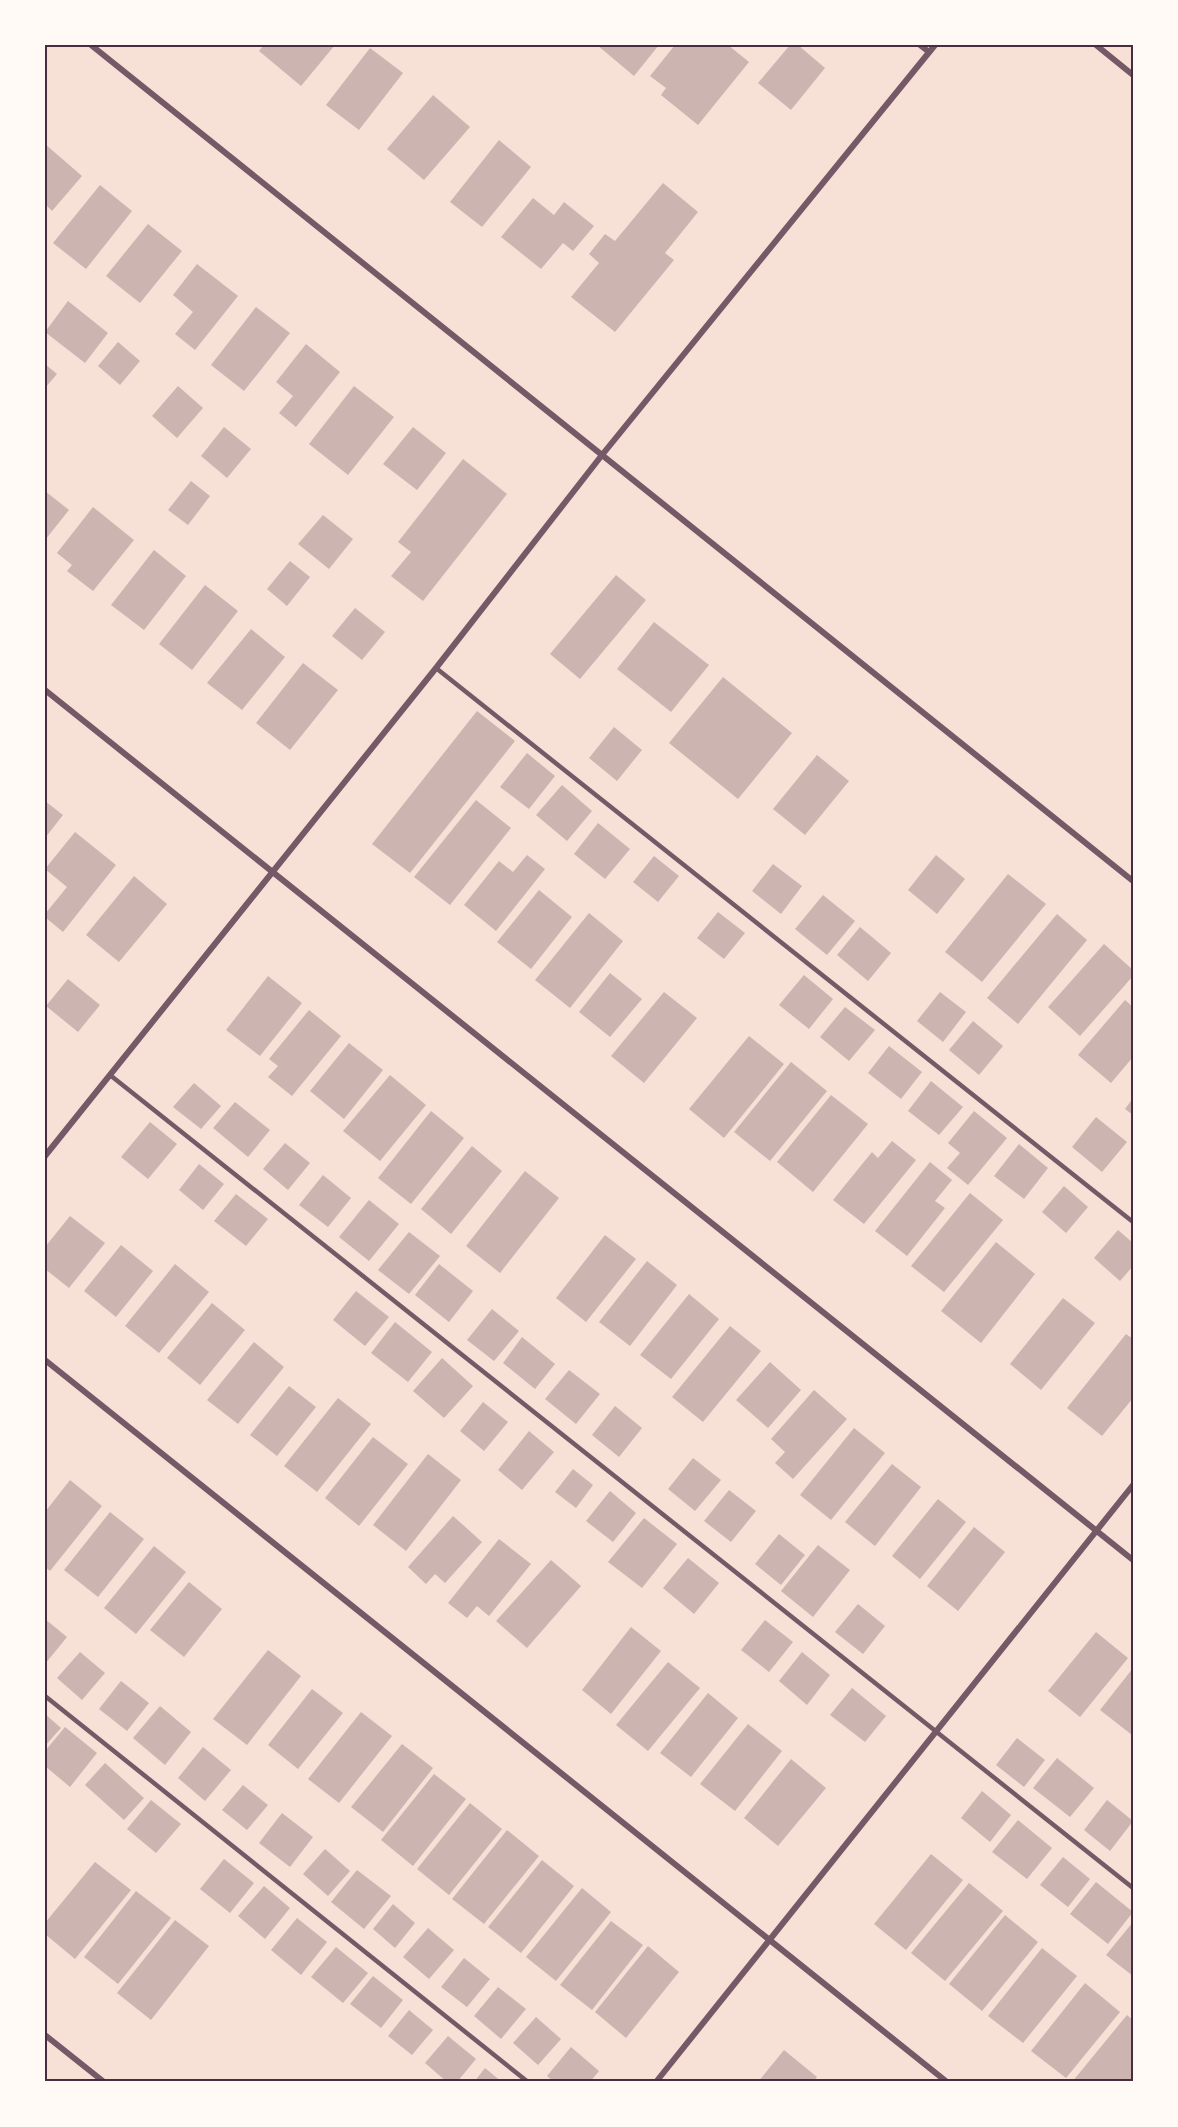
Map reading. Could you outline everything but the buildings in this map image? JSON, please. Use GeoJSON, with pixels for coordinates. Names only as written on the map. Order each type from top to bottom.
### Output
{"type":"FeatureCollection","features":[{"type":"Feature","properties":{"kind":"street"},"geometry":{"type":"LineString","coordinates":[[91,45],[1133,881]]}},
{"type":"Feature","properties":{"kind":"street"},"geometry":{"type":"LineString","coordinates":[[920,45],[929,52]]}},
{"type":"Feature","properties":{"kind":"street"},"geometry":{"type":"LineString","coordinates":[[45,1156],[436,668],[602,455],[935,45]]}},
{"type":"Feature","properties":{"kind":"street"},"geometry":{"type":"LineString","coordinates":[[1096,45],[1133,75]]}},
{"type":"Feature","properties":{"kind":"street"},"geometry":{"type":"LineString","coordinates":[[45,690],[1133,1560]]}},
{"type":"Feature","properties":{"kind":"street"},"geometry":{"type":"LineString","coordinates":[[45,1360],[947,2082]]}},
{"type":"Feature","properties":{"kind":"street"},"geometry":{"type":"LineString","coordinates":[[656,2082],[1133,1485]]}},
{"type":"Feature","properties":{"kind":"street"},"geometry":{"type":"LineString","coordinates":[[45,2035],[104,2082]]}},
{"type":"Feature","properties":{"kind":"lane"},"geometry":{"type":"LineString","coordinates":[[436,668],[1133,1222]]}},
{"type":"Feature","properties":{"kind":"lane"},"geometry":{"type":"LineString","coordinates":[[110,1075],[1133,1888]]}},
{"type":"Feature","properties":{"kind":"lane"},"geometry":{"type":"LineString","coordinates":[[45,1696],[528,2082]]}}]}
